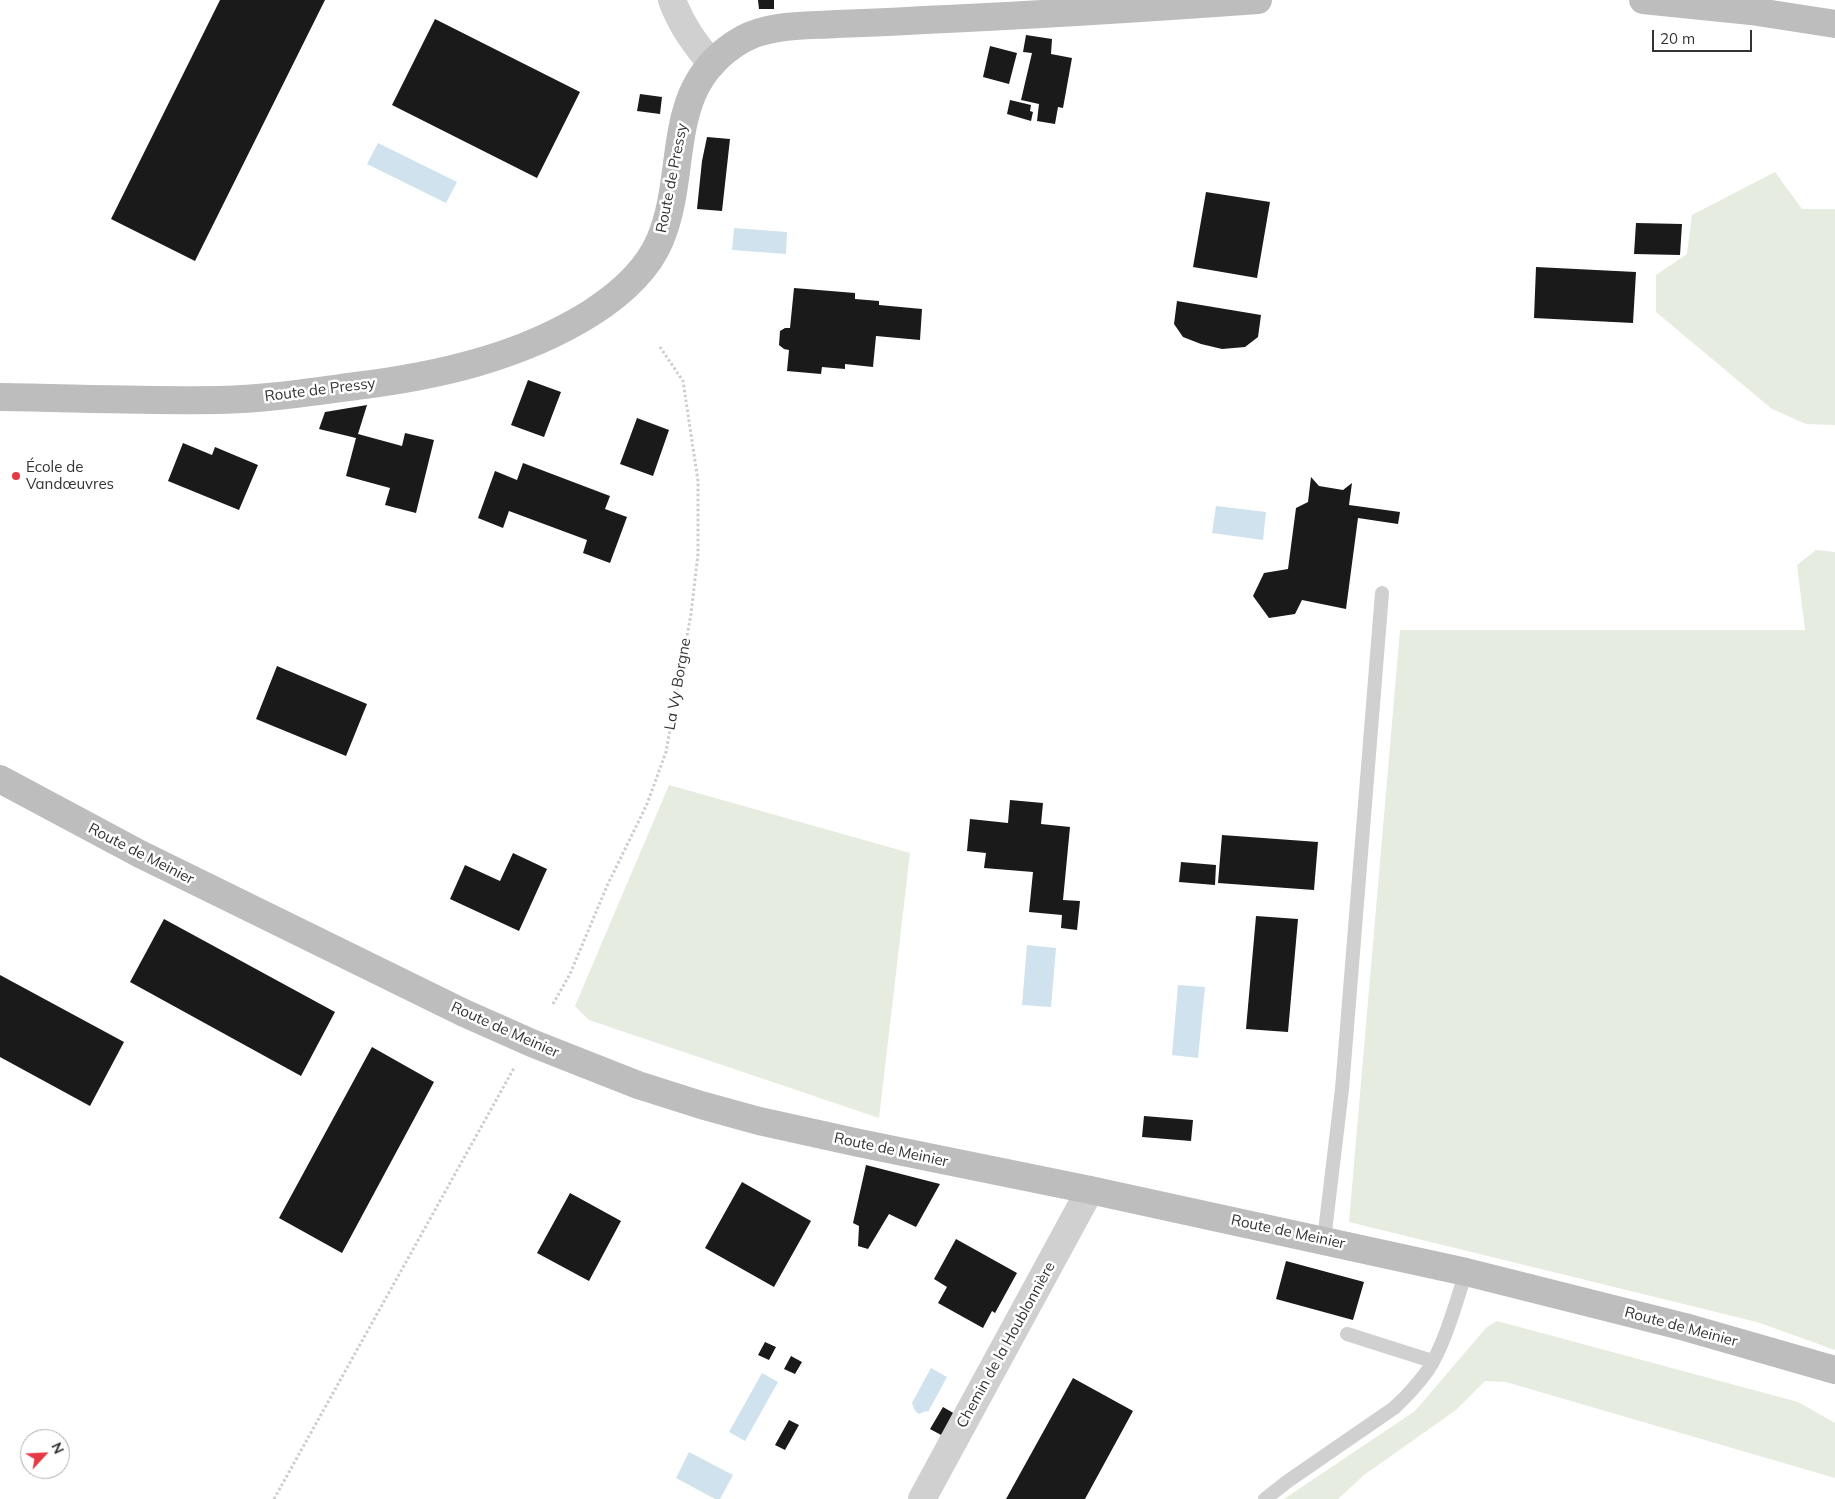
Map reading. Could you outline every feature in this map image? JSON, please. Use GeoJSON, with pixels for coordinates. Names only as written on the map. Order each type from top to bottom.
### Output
{"type":"FeatureCollection","features":[{"type":"Feature","properties":{"kind":"street"},"geometry":{"type":"LineString","coordinates":[[672,0],[678,17],[712,64]]}},
{"type":"Feature","properties":{"kind":"street","name":"Route de Pressy"},"geometry":{"type":"LineString","coordinates":[[0,397],[221,400],[291,394],[432,375],[481,361],[547,337],[569,326],[614,296],[639,273],[652,255],[660,240],[668,214],[683,120],[698,82],[712,64],[738,42],[750,35],[774,29],[808,26],[995,17],[1258,0]]}},
{"type":"Feature","properties":{"kind":"street"},"geometry":{"type":"LineString","coordinates":[[1643,0],[1754,6],[1835,24]]}},
{"type":"Feature","properties":{"kind":"street","name":"Route de Meinier"},"geometry":{"type":"LineString","coordinates":[[0,779],[140,854],[464,1013],[534,1044],[638,1085],[700,1105],[946,1162],[1090,1190],[1466,1272],[1684,1326],[1835,1370]]}},
{"type":"Feature","properties":{"kind":"street","name":"Chemin de la Houblonnière"},"geometry":{"type":"LineString","coordinates":[[922,1499],[1090,1190]]}},
{"type":"Feature","properties":{"kind":"lane"},"geometry":{"type":"LineString","coordinates":[[1324,1240],[1343,1079],[1382,593]]}},
{"type":"Feature","properties":{"kind":"lane"},"geometry":{"type":"LineString","coordinates":[[1265,1499],[1394,1408],[1408,1395],[1429,1369],[1446,1331],[1466,1272]]}},
{"type":"Feature","properties":{"kind":"lane"},"geometry":{"type":"LineString","coordinates":[[1347,1334],[1432,1361]]}},
{"type":"Feature","properties":{"kind":"path","name":"La Vy Borgne"},"geometry":{"type":"LineString","coordinates":[[553,1004],[570,974],[607,886],[648,804],[666,752],[691,614],[698,554],[698,481],[683,380],[660,347]]}},
{"type":"Feature","properties":{"kind":"path"},"geometry":{"type":"LineString","coordinates":[[274,1499],[515,1067],[534,1044]]}},
{"type":"Feature","properties":{"kind":"shaded area"},"geometry":{"type":"Polygon","coordinates":[[[1775,172],[1802,209],[1835,209],[1835,425],[1806,424],[1772,409],[1656,312],[1656,275],[1687,254],[1692,215],[1775,172]]]}},
{"type":"Feature","properties":{"kind":"shaded area"},"geometry":{"type":"Polygon","coordinates":[[[1816,550],[1835,552],[1835,1350],[1757,1322],[1349,1222],[1400,630],[1805,630],[1797,565],[1816,550]]]}},
{"type":"Feature","properties":{"kind":"shaded area"},"geometry":{"type":"Polygon","coordinates":[[[669,785],[910,853],[879,1118],[589,1020],[575,1006],[669,785]]]}},
{"type":"Feature","properties":{"kind":"shaded area"},"geometry":{"type":"Polygon","coordinates":[[[1497,1321],[1798,1402],[1835,1423],[1835,1478],[1506,1382],[1485,1381],[1456,1410],[1364,1475],[1338,1499],[1284,1499],[1415,1411],[1486,1328],[1497,1321]]]}},
{"type":"Feature","properties":{"kind":"water"},"geometry":{"type":"Polygon","coordinates":[[[378,143],[457,182],[446,203],[367,164],[378,143]]]}},
{"type":"Feature","properties":{"kind":"water"},"geometry":{"type":"Polygon","coordinates":[[[734,228],[787,232],[786,254],[732,250],[734,228]]]}},
{"type":"Feature","properties":{"kind":"water"},"geometry":{"type":"Polygon","coordinates":[[[1216,506],[1266,512],[1263,540],[1212,533],[1216,506]]]}},
{"type":"Feature","properties":{"kind":"water"},"geometry":{"type":"Polygon","coordinates":[[[1027,945],[1056,948],[1051,1007],[1022,1005],[1027,945]]]}},
{"type":"Feature","properties":{"kind":"water"},"geometry":{"type":"Polygon","coordinates":[[[1178,985],[1205,987],[1198,1058],[1172,1055],[1178,985]]]}},
{"type":"Feature","properties":{"kind":"water"},"geometry":{"type":"Polygon","coordinates":[[[931,1368],[947,1377],[928,1412],[919,1414],[915,1411],[912,1403],[931,1368]]]}},
{"type":"Feature","properties":{"kind":"water"},"geometry":{"type":"Polygon","coordinates":[[[762,1373],[778,1382],[745,1441],[729,1432],[762,1373]]]}},
{"type":"Feature","properties":{"kind":"water"},"geometry":{"type":"Polygon","coordinates":[[[689,1452],[733,1475],[720,1499],[715,1499],[676,1478],[689,1452]]]}},
{"type":"Feature","properties":{"kind":"building"},"geometry":{"type":"Polygon","coordinates":[[[220,0],[325,0],[195,261],[111,219],[220,0]]]}},
{"type":"Feature","properties":{"kind":"building"},"geometry":{"type":"Polygon","coordinates":[[[758,0],[774,0],[774,9],[759,9],[758,0]]]}},
{"type":"Feature","properties":{"kind":"building"},"geometry":{"type":"Polygon","coordinates":[[[435,19],[580,92],[537,178],[392,105],[435,19]]]}},
{"type":"Feature","properties":{"kind":"building"},"geometry":{"type":"Polygon","coordinates":[[[1026,35],[1052,39],[1051,54],[1072,58],[1063,108],[1058,107],[1055,124],[1037,121],[1039,104],[1021,100],[1032,53],[1023,52],[1026,35]]]}},
{"type":"Feature","properties":{"kind":"building"},"geometry":{"type":"Polygon","coordinates":[[[990,46],[1017,53],[1009,84],[983,77],[990,46]]]}},
{"type":"Feature","properties":{"kind":"building"},"geometry":{"type":"Polygon","coordinates":[[[640,94],[662,97],[660,114],[637,111],[640,94]]]}},
{"type":"Feature","properties":{"kind":"building"},"geometry":{"type":"Polygon","coordinates":[[[1010,100],[1031,105],[1030,111],[1033,112],[1031,121],[1007,114],[1010,100]]]}},
{"type":"Feature","properties":{"kind":"building"},"geometry":{"type":"Polygon","coordinates":[[[707,137],[730,139],[722,211],[697,209],[702,161],[707,137]]]}},
{"type":"Feature","properties":{"kind":"building"},"geometry":{"type":"Polygon","coordinates":[[[1206,192],[1270,202],[1257,278],[1193,267],[1206,192]]]}},
{"type":"Feature","properties":{"kind":"building"},"geometry":{"type":"Polygon","coordinates":[[[1636,223],[1682,224],[1680,255],[1634,254],[1636,223]]]}},
{"type":"Feature","properties":{"kind":"building"},"geometry":{"type":"Polygon","coordinates":[[[1536,267],[1636,272],[1633,323],[1534,318],[1536,267]]]}},
{"type":"Feature","properties":{"kind":"building"},"geometry":{"type":"Polygon","coordinates":[[[794,288],[855,293],[855,299],[879,301],[879,305],[922,309],[920,340],[876,336],[873,367],[845,364],[845,369],[822,367],[821,374],[787,371],[789,350],[779,345],[780,331],[790,328],[794,288]]]}},
{"type":"Feature","properties":{"kind":"building"},"geometry":{"type":"Polygon","coordinates":[[[1177,301],[1261,315],[1258,337],[1245,347],[1222,349],[1183,337],[1174,324],[1177,301]]]}},
{"type":"Feature","properties":{"kind":"building"},"geometry":{"type":"Polygon","coordinates":[[[528,380],[561,392],[544,437],[511,425],[528,380]]]}},
{"type":"Feature","properties":{"kind":"building"},"geometry":{"type":"Polygon","coordinates":[[[367,405],[358,434],[402,446],[405,433],[434,440],[416,513],[385,505],[390,488],[346,476],[356,438],[319,429],[325,412],[367,405]]]}},
{"type":"Feature","properties":{"kind":"building"},"geometry":{"type":"Polygon","coordinates":[[[637,418],[669,430],[653,476],[620,464],[637,418]]]}},
{"type":"Feature","properties":{"kind":"building"},"geometry":{"type":"Polygon","coordinates":[[[183,443],[212,455],[215,447],[258,465],[239,510],[168,481],[183,443]]]}},
{"type":"Feature","properties":{"kind":"building"},"geometry":{"type":"Polygon","coordinates":[[[523,463],[610,496],[605,509],[627,517],[610,563],[583,553],[587,540],[509,511],[503,528],[478,518],[495,471],[517,480],[523,463]]]}},
{"type":"Feature","properties":{"kind":"building"},"geometry":{"type":"Polygon","coordinates":[[[1311,477],[1319,486],[1343,490],[1352,483],[1349,505],[1400,512],[1398,524],[1358,518],[1346,609],[1302,600],[1295,614],[1269,618],[1253,596],[1264,573],[1288,569],[1296,508],[1308,502],[1311,477]]]}},
{"type":"Feature","properties":{"kind":"building"},"geometry":{"type":"Polygon","coordinates":[[[277,666],[367,704],[346,756],[256,719],[277,666]]]}},
{"type":"Feature","properties":{"kind":"building"},"geometry":{"type":"Polygon","coordinates":[[[1010,800],[1043,803],[1041,824],[1070,827],[1063,900],[1080,901],[1077,930],[1061,928],[1062,915],[1029,912],[1033,872],[984,868],[986,853],[967,851],[970,819],[1008,823],[1010,800]]]}},
{"type":"Feature","properties":{"kind":"building"},"geometry":{"type":"Polygon","coordinates":[[[1222,835],[1318,842],[1314,890],[1218,883],[1222,835]]]}},
{"type":"Feature","properties":{"kind":"building"},"geometry":{"type":"Polygon","coordinates":[[[513,853],[547,869],[519,931],[450,899],[465,865],[500,881],[513,853]]]}},
{"type":"Feature","properties":{"kind":"building"},"geometry":{"type":"Polygon","coordinates":[[[1181,862],[1216,865],[1215,885],[1179,882],[1181,862]]]}},
{"type":"Feature","properties":{"kind":"building"},"geometry":{"type":"Polygon","coordinates":[[[1256,916],[1298,919],[1288,1032],[1246,1029],[1256,916]]]}},
{"type":"Feature","properties":{"kind":"building"},"geometry":{"type":"Polygon","coordinates":[[[164,919],[335,1012],[301,1076],[130,982],[164,919]]]}},
{"type":"Feature","properties":{"kind":"building"},"geometry":{"type":"Polygon","coordinates":[[[0,975],[124,1042],[90,1106],[0,1057],[0,975]]]}},
{"type":"Feature","properties":{"kind":"building"},"geometry":{"type":"Polygon","coordinates":[[[372,1047],[434,1082],[342,1253],[279,1218],[372,1047]]]}},
{"type":"Feature","properties":{"kind":"building"},"geometry":{"type":"Polygon","coordinates":[[[1144,1116],[1193,1120],[1191,1141],[1142,1137],[1144,1116]]]}},
{"type":"Feature","properties":{"kind":"building"},"geometry":{"type":"Polygon","coordinates":[[[866,1165],[940,1184],[916,1227],[889,1214],[868,1249],[858,1246],[859,1226],[853,1223],[866,1165]]]}},
{"type":"Feature","properties":{"kind":"building"},"geometry":{"type":"Polygon","coordinates":[[[742,1182],[811,1221],[774,1287],[705,1248],[742,1182]]]}},
{"type":"Feature","properties":{"kind":"building"},"geometry":{"type":"Polygon","coordinates":[[[570,1193],[621,1221],[589,1281],[537,1253],[570,1193]]]}},
{"type":"Feature","properties":{"kind":"building"},"geometry":{"type":"Polygon","coordinates":[[[956,1239],[1017,1273],[995,1313],[992,1311],[983,1328],[938,1303],[947,1287],[934,1279],[956,1239]]]}},
{"type":"Feature","properties":{"kind":"building"},"geometry":{"type":"Polygon","coordinates":[[[1286,1261],[1364,1282],[1353,1320],[1276,1299],[1286,1261]]]}},
{"type":"Feature","properties":{"kind":"building"},"geometry":{"type":"Polygon","coordinates":[[[765,1342],[776,1347],[769,1360],[758,1355],[765,1342]]]}},
{"type":"Feature","properties":{"kind":"building"},"geometry":{"type":"Polygon","coordinates":[[[791,1356],[802,1362],[795,1374],[784,1369],[791,1356]]]}},
{"type":"Feature","properties":{"kind":"building"},"geometry":{"type":"Polygon","coordinates":[[[1073,1378],[1133,1411],[1085,1499],[1006,1499],[1073,1378]]]}},
{"type":"Feature","properties":{"kind":"building"},"geometry":{"type":"Polygon","coordinates":[[[943,1407],[955,1414],[943,1436],[930,1429],[943,1407]]]}},
{"type":"Feature","properties":{"kind":"building"},"geometry":{"type":"Polygon","coordinates":[[[789,1420],[799,1425],[785,1450],[775,1445],[789,1420]]]}},
{"type":"Feature","properties":{"kind":"place","name":"École de Vandœuvres"},"geometry":{"type":"Point","coordinates":[16,476]}}]}
